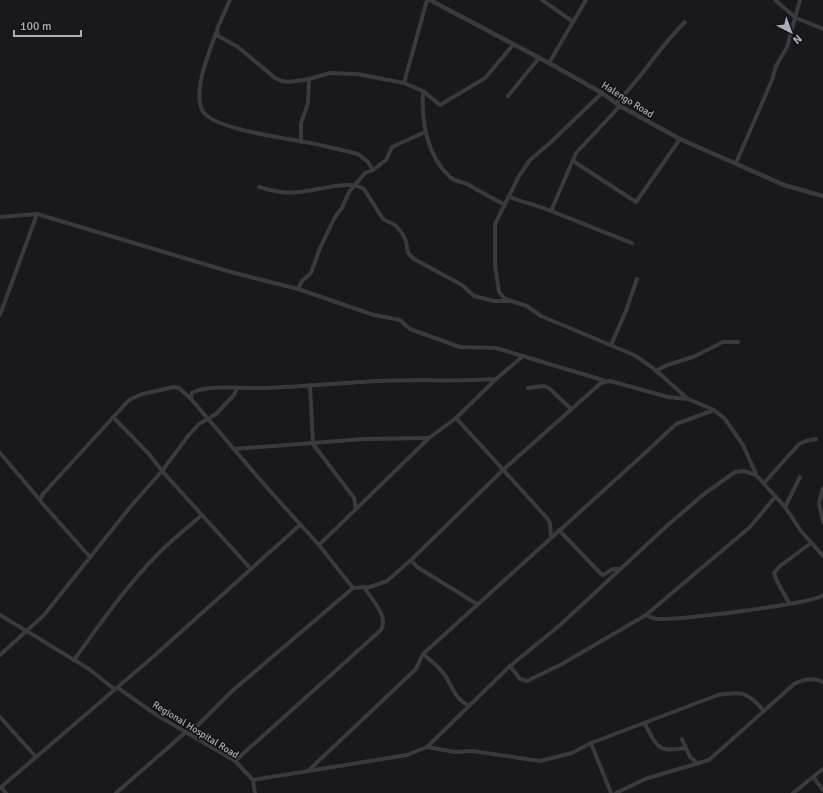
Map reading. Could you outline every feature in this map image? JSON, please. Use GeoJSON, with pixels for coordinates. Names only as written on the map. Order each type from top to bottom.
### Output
{"type":"FeatureCollection","features":[{"type":"Feature","properties":{"kind":"street"},"geometry":{"type":"LineString","coordinates":[[230,0],[216,33],[203,71],[200,93],[201,107],[204,113],[227,126],[358,154],[368,162],[373,170]]}},
{"type":"Feature","properties":{"kind":"street"},"geometry":{"type":"LineString","coordinates":[[404,83],[429,0]]}},
{"type":"Feature","properties":{"kind":"street","name":"Halengo Road"},"geometry":{"type":"LineString","coordinates":[[429,0],[549,63],[602,93],[618,105],[680,139],[784,185],[823,196]]}},
{"type":"Feature","properties":{"kind":"street"},"geometry":{"type":"LineString","coordinates":[[542,0],[572,21]]}},
{"type":"Feature","properties":{"kind":"street"},"geometry":{"type":"LineString","coordinates":[[549,63],[572,21],[586,0]]}},
{"type":"Feature","properties":{"kind":"street"},"geometry":{"type":"LineString","coordinates":[[775,0],[783,9],[796,18],[823,29]]}},
{"type":"Feature","properties":{"kind":"street"},"geometry":{"type":"LineString","coordinates":[[736,163],[772,80],[776,66],[787,47],[800,0]]}},
{"type":"Feature","properties":{"kind":"street"},"geometry":{"type":"LineString","coordinates":[[551,211],[579,150],[635,85],[657,52],[685,22]]}},
{"type":"Feature","properties":{"kind":"street"},"geometry":{"type":"LineString","coordinates":[[216,33],[223,39],[238,47],[275,78],[289,82],[309,79],[330,73],[351,74],[404,83],[423,91],[440,105],[485,78],[514,44]]}},
{"type":"Feature","properties":{"kind":"street"},"geometry":{"type":"LineString","coordinates":[[508,96],[539,58]]}},
{"type":"Feature","properties":{"kind":"street"},"geometry":{"type":"LineString","coordinates":[[301,142],[301,123],[308,103],[309,79]]}},
{"type":"Feature","properties":{"kind":"street"},"geometry":{"type":"LineString","coordinates":[[423,91],[422,106],[425,132],[434,152],[450,178],[505,204]]}},
{"type":"Feature","properties":{"kind":"street"},"geometry":{"type":"LineString","coordinates":[[509,301],[499,292],[494,245],[495,224],[508,196],[530,160],[602,93]]}},
{"type":"Feature","properties":{"kind":"street"},"geometry":{"type":"LineString","coordinates":[[298,289],[302,281],[311,273],[320,248],[330,227],[342,208],[346,197],[355,185],[365,173],[373,170],[386,160],[392,147],[425,132]]}},
{"type":"Feature","properties":{"kind":"street"},"geometry":{"type":"LineString","coordinates":[[573,161],[636,202],[680,139]]}},
{"type":"Feature","properties":{"kind":"street"},"geometry":{"type":"LineString","coordinates":[[259,187],[285,193],[355,185],[364,189],[383,219],[394,225],[402,233],[406,241],[408,253],[414,258],[462,285],[474,296],[494,301],[509,301],[526,306],[541,316],[634,355],[656,371],[688,399]]}},
{"type":"Feature","properties":{"kind":"street"},"geometry":{"type":"LineString","coordinates":[[508,196],[590,225],[632,243]]}},
{"type":"Feature","properties":{"kind":"street"},"geometry":{"type":"LineString","coordinates":[[0,316],[37,214]]}},
{"type":"Feature","properties":{"kind":"street"},"geometry":{"type":"LineString","coordinates":[[0,217],[37,214],[231,272],[298,289],[374,315],[400,320],[410,329],[454,345],[496,348],[606,381],[668,396],[688,399],[714,410],[725,419],[743,444],[756,475],[776,496],[811,543],[823,556]]}},
{"type":"Feature","properties":{"kind":"street"},"geometry":{"type":"LineString","coordinates":[[611,345],[626,311],[637,280]]}},
{"type":"Feature","properties":{"kind":"street"},"geometry":{"type":"LineString","coordinates":[[656,371],[667,365],[693,357],[723,342],[738,342]]}},
{"type":"Feature","properties":{"kind":"street"},"geometry":{"type":"LineString","coordinates":[[319,544],[429,438],[456,418],[496,379],[523,356]]}},
{"type":"Feature","properties":{"kind":"street"},"geometry":{"type":"LineString","coordinates":[[191,399],[192,393],[199,390],[377,381],[466,381],[496,379]]}},
{"type":"Feature","properties":{"kind":"street"},"geometry":{"type":"LineString","coordinates":[[116,793],[353,588],[376,586],[387,581],[411,560],[504,469],[601,383],[606,381]]}},
{"type":"Feature","properties":{"kind":"street"},"geometry":{"type":"LineString","coordinates":[[310,385],[314,444],[354,498],[356,508]]}},
{"type":"Feature","properties":{"kind":"street"},"geometry":{"type":"LineString","coordinates":[[528,388],[544,386],[549,388],[571,409]]}},
{"type":"Feature","properties":{"kind":"street"},"geometry":{"type":"LineString","coordinates":[[40,500],[49,486],[129,400],[159,389],[174,387],[179,388],[191,399],[300,525],[319,544],[353,588]]}},
{"type":"Feature","properties":{"kind":"street"},"geometry":{"type":"LineString","coordinates":[[0,655],[44,615],[162,471],[188,436],[207,418],[216,414],[229,401],[237,388]]}},
{"type":"Feature","properties":{"kind":"street"},"geometry":{"type":"LineString","coordinates":[[309,770],[416,669],[423,654],[645,453],[670,428],[682,421],[714,410]]}},
{"type":"Feature","properties":{"kind":"street"},"geometry":{"type":"LineString","coordinates":[[113,417],[149,454],[162,471],[251,569]]}},
{"type":"Feature","properties":{"kind":"street"},"geometry":{"type":"LineString","coordinates":[[456,418],[547,518],[550,523],[551,537]]}},
{"type":"Feature","properties":{"kind":"street"},"geometry":{"type":"LineString","coordinates":[[234,449],[364,439],[429,438]]}},
{"type":"Feature","properties":{"kind":"street"},"geometry":{"type":"LineString","coordinates":[[764,483],[799,444],[816,439]]}},
{"type":"Feature","properties":{"kind":"street"},"geometry":{"type":"LineString","coordinates":[[0,453],[90,557]]}},
{"type":"Feature","properties":{"kind":"street"},"geometry":{"type":"LineString","coordinates":[[255,793],[253,780],[407,755],[427,747],[510,666],[559,626],[618,569],[669,524],[719,483],[735,472],[744,471],[756,475]]}},
{"type":"Feature","properties":{"kind":"street"},"geometry":{"type":"LineString","coordinates":[[785,507],[800,477]]}},
{"type":"Feature","properties":{"kind":"street"},"geometry":{"type":"LineString","coordinates":[[823,488],[819,503],[823,522]]}},
{"type":"Feature","properties":{"kind":"street"},"geometry":{"type":"LineString","coordinates":[[510,666],[520,679],[527,682],[562,664],[646,615],[750,527],[776,496]]}},
{"type":"Feature","properties":{"kind":"street"},"geometry":{"type":"LineString","coordinates":[[74,660],[110,610],[156,555],[202,515]]}},
{"type":"Feature","properties":{"kind":"street"},"geometry":{"type":"LineString","coordinates":[[6,793],[0,787],[116,688],[300,525]]}},
{"type":"Feature","properties":{"kind":"street"},"geometry":{"type":"LineString","coordinates":[[559,530],[601,574],[603,575],[613,569],[618,569]]}},
{"type":"Feature","properties":{"kind":"street"},"geometry":{"type":"LineString","coordinates":[[789,603],[774,573],[780,566],[811,543]]}},
{"type":"Feature","properties":{"kind":"street"},"geometry":{"type":"LineString","coordinates":[[411,560],[417,567],[478,604]]}},
{"type":"Feature","properties":{"kind":"street"},"geometry":{"type":"LineString","coordinates":[[235,761],[384,626],[384,618],[364,587]]}},
{"type":"Feature","properties":{"kind":"street"},"geometry":{"type":"LineString","coordinates":[[646,615],[658,619],[671,618],[789,603],[818,598],[823,595]]}},
{"type":"Feature","properties":{"kind":"street","name":"Regional Hospital Road"},"geometry":{"type":"LineString","coordinates":[[0,615],[74,660],[155,714],[235,761],[253,780]]}},
{"type":"Feature","properties":{"kind":"street"},"geometry":{"type":"LineString","coordinates":[[423,654],[446,677],[452,691],[460,701],[469,706]]}},
{"type":"Feature","properties":{"kind":"street"},"geometry":{"type":"LineString","coordinates":[[616,793],[645,779],[709,760],[794,684],[803,679],[812,679],[823,682]]}},
{"type":"Feature","properties":{"kind":"street"},"geometry":{"type":"LineString","coordinates":[[427,747],[455,752],[472,751],[540,761],[572,753],[591,743],[718,696],[736,692],[749,696],[764,711]]}},
{"type":"Feature","properties":{"kind":"street"},"geometry":{"type":"LineString","coordinates":[[0,717],[36,756]]}},
{"type":"Feature","properties":{"kind":"street"},"geometry":{"type":"LineString","coordinates":[[645,724],[657,746],[661,749],[673,751],[685,748]]}},
{"type":"Feature","properties":{"kind":"street"},"geometry":{"type":"LineString","coordinates":[[682,739],[685,748],[698,764]]}},
{"type":"Feature","properties":{"kind":"street"},"geometry":{"type":"LineString","coordinates":[[591,743],[611,793]]}},
{"type":"Feature","properties":{"kind":"street"},"geometry":{"type":"LineString","coordinates":[[792,793],[823,770]]}},
{"type":"Feature","properties":{"kind":"street"},"geometry":{"type":"LineString","coordinates":[[814,778],[823,790]]}}]}
